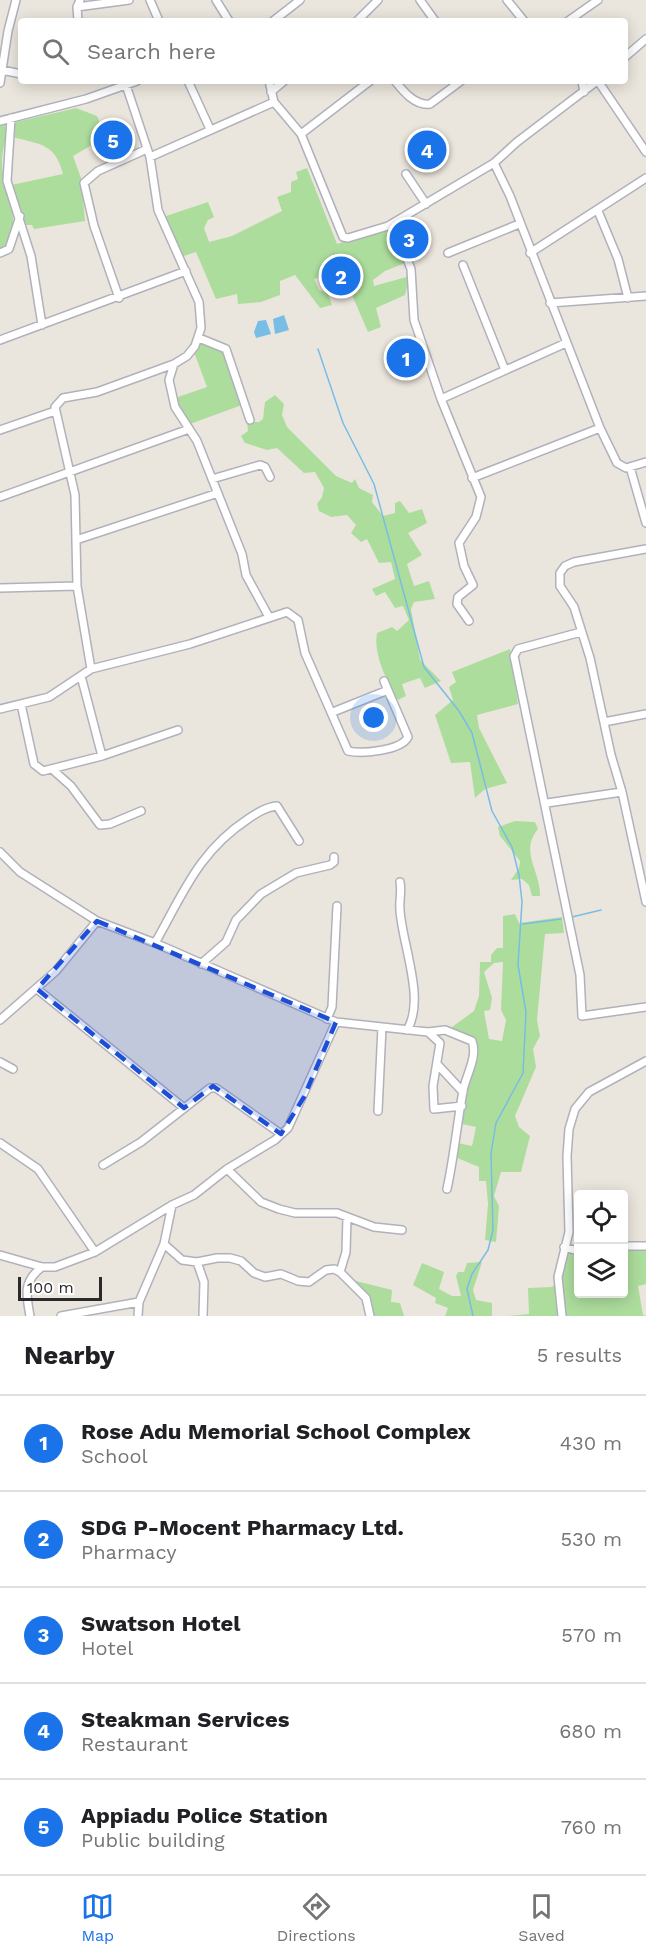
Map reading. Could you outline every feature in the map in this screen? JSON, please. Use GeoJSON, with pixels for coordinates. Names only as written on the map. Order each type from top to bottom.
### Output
{"type":"FeatureCollection","features":[{"type":"Feature","properties":{"kind":"street"},"geometry":{"type":"LineString","coordinates":[[0,83],[16,0]]}},
{"type":"Feature","properties":{"kind":"street"},"geometry":{"type":"LineString","coordinates":[[78,3],[129,0]]}},
{"type":"Feature","properties":{"kind":"street"},"geometry":{"type":"LineString","coordinates":[[150,0],[158,18]]}},
{"type":"Feature","properties":{"kind":"street"},"geometry":{"type":"LineString","coordinates":[[216,0],[227,18]]}},
{"type":"Feature","properties":{"kind":"street"},"geometry":{"type":"LineString","coordinates":[[277,18],[300,0]]}},
{"type":"Feature","properties":{"kind":"street"},"geometry":{"type":"LineString","coordinates":[[360,18],[378,0]]}},
{"type":"Feature","properties":{"kind":"street"},"geometry":{"type":"LineString","coordinates":[[420,0],[433,18]]}},
{"type":"Feature","properties":{"kind":"street"},"geometry":{"type":"LineString","coordinates":[[507,0],[522,18]]}},
{"type":"Feature","properties":{"kind":"street"},"geometry":{"type":"LineString","coordinates":[[572,18],[596,1]]}},
{"type":"Feature","properties":{"kind":"street"},"geometry":{"type":"LineString","coordinates":[[628,54],[646,39]]}},
{"type":"Feature","properties":{"kind":"street"},"geometry":{"type":"LineString","coordinates":[[2,70],[18,73]]}},
{"type":"Feature","properties":{"kind":"street"},"geometry":{"type":"LineString","coordinates":[[0,121],[120,84]]}},
{"type":"Feature","properties":{"kind":"street"},"geometry":{"type":"LineString","coordinates":[[91,669],[77,586],[77,517],[71,469],[55,411],[57,402],[63,398],[97,392],[174,364],[187,356],[199,338],[201,314],[199,302],[158,210],[150,157],[123,84]]}},
{"type":"Feature","properties":{"kind":"street"},"geometry":{"type":"LineString","coordinates":[[189,84],[210,129]]}},
{"type":"Feature","properties":{"kind":"street"},"geometry":{"type":"LineString","coordinates":[[270,84],[274,102],[301,134],[343,237],[348,238],[393,223],[494,163],[517,142],[594,84]]}},
{"type":"Feature","properties":{"kind":"street"},"geometry":{"type":"LineString","coordinates":[[271,92],[280,84]]}},
{"type":"Feature","properties":{"kind":"street"},"geometry":{"type":"LineString","coordinates":[[301,134],[366,84]]}},
{"type":"Feature","properties":{"kind":"street"},"geometry":{"type":"LineString","coordinates":[[398,84],[417,102],[424,105],[430,104],[457,84]]}},
{"type":"Feature","properties":{"kind":"street"},"geometry":{"type":"LineString","coordinates":[[583,84],[584,92]]}},
{"type":"Feature","properties":{"kind":"street"},"geometry":{"type":"LineString","coordinates":[[600,84],[646,152]]}},
{"type":"Feature","properties":{"kind":"street"},"geometry":{"type":"LineString","coordinates":[[150,157],[274,102]]}},
{"type":"Feature","properties":{"kind":"street"},"geometry":{"type":"LineString","coordinates":[[11,118],[8,181],[35,270],[42,325]]}},
{"type":"Feature","properties":{"kind":"street"},"geometry":{"type":"LineString","coordinates":[[119,298],[94,226],[84,183],[99,171],[147,149]]}},
{"type":"Feature","properties":{"kind":"street"},"geometry":{"type":"LineString","coordinates":[[494,163],[600,428],[617,463],[630,467],[646,462]]}},
{"type":"Feature","properties":{"kind":"street"},"geometry":{"type":"LineString","coordinates":[[406,174],[426,204]]}},
{"type":"Feature","properties":{"kind":"street"},"geometry":{"type":"LineString","coordinates":[[530,253],[645,180]]}},
{"type":"Feature","properties":{"kind":"street"},"geometry":{"type":"LineString","coordinates":[[598,211],[618,259],[628,298]]}},
{"type":"Feature","properties":{"kind":"street"},"geometry":{"type":"LineString","coordinates":[[0,253],[9,249],[20,216]]}},
{"type":"Feature","properties":{"kind":"street"},"geometry":{"type":"LineString","coordinates":[[393,223],[411,269],[414,320],[441,399],[481,496],[473,524],[461,538],[459,550],[473,585],[458,597],[457,604],[469,621]]}},
{"type":"Feature","properties":{"kind":"street"},"geometry":{"type":"LineString","coordinates":[[448,253],[519,224]]}},
{"type":"Feature","properties":{"kind":"street"},"geometry":{"type":"LineString","coordinates":[[463,265],[506,370]]}},
{"type":"Feature","properties":{"kind":"street"},"geometry":{"type":"LineString","coordinates":[[0,340],[119,298],[186,271]]}},
{"type":"Feature","properties":{"kind":"street"},"geometry":{"type":"LineString","coordinates":[[550,303],[646,296]]}},
{"type":"Feature","properties":{"kind":"street"},"geometry":{"type":"LineString","coordinates":[[199,338],[226,349],[250,420]]}},
{"type":"Feature","properties":{"kind":"street"},"geometry":{"type":"LineString","coordinates":[[441,399],[566,343]]}},
{"type":"Feature","properties":{"kind":"street"},"geometry":{"type":"LineString","coordinates":[[174,364],[168,380],[175,407],[197,441],[242,554],[246,575],[269,617]]}},
{"type":"Feature","properties":{"kind":"street"},"geometry":{"type":"LineString","coordinates":[[0,430],[55,411]]}},
{"type":"Feature","properties":{"kind":"street"},"geometry":{"type":"LineString","coordinates":[[472,478],[600,428]]}},
{"type":"Feature","properties":{"kind":"street"},"geometry":{"type":"LineString","coordinates":[[0,497],[71,469],[189,429]]}},
{"type":"Feature","properties":{"kind":"street"},"geometry":{"type":"LineString","coordinates":[[212,479],[260,465],[265,467],[270,477]]}},
{"type":"Feature","properties":{"kind":"street"},"geometry":{"type":"LineString","coordinates":[[630,467],[646,523]]}},
{"type":"Feature","properties":{"kind":"street"},"geometry":{"type":"LineString","coordinates":[[76,540],[219,493]]}},
{"type":"Feature","properties":{"kind":"street"},"geometry":{"type":"LineString","coordinates":[[646,549],[574,562],[564,566],[560,573],[560,586],[574,607],[595,674],[646,902]]}},
{"type":"Feature","properties":{"kind":"street"},"geometry":{"type":"LineString","coordinates":[[0,588],[77,586]]}},
{"type":"Feature","properties":{"kind":"street"},"geometry":{"type":"LineString","coordinates":[[0,709],[49,697],[91,669],[190,645],[287,612],[295,615],[305,653],[333,712],[348,751],[387,750],[405,742],[408,734],[384,681]]}},
{"type":"Feature","properties":{"kind":"street"},"geometry":{"type":"LineString","coordinates":[[582,632],[518,649],[514,656],[580,975],[582,1016],[646,1007]]}},
{"type":"Feature","properties":{"kind":"street"},"geometry":{"type":"LineString","coordinates":[[81,676],[102,756]]}},
{"type":"Feature","properties":{"kind":"street"},"geometry":{"type":"LineString","coordinates":[[333,712],[388,690]]}},
{"type":"Feature","properties":{"kind":"street"},"geometry":{"type":"LineString","coordinates":[[21,704],[34,764],[43,771],[102,756],[178,730]]}},
{"type":"Feature","properties":{"kind":"street"},"geometry":{"type":"LineString","coordinates":[[604,722],[646,714]]}},
{"type":"Feature","properties":{"kind":"street"},"geometry":{"type":"LineString","coordinates":[[52,770],[71,786],[100,825],[110,824],[141,812]]}},
{"type":"Feature","properties":{"kind":"street"},"geometry":{"type":"LineString","coordinates":[[545,806],[547,803],[622,792]]}},
{"type":"Feature","properties":{"kind":"street"},"geometry":{"type":"LineString","coordinates":[[155,943],[209,851],[239,825],[259,812],[277,806],[299,841]]}},
{"type":"Feature","properties":{"kind":"street"},"geometry":{"type":"LineString","coordinates":[[0,852],[20,872],[97,921],[155,943],[327,1019],[336,1022],[428,1032],[445,1030],[472,1041],[473,1054],[463,1092],[447,1189]]}},
{"type":"Feature","properties":{"kind":"street"},"geometry":{"type":"LineString","coordinates":[[201,964],[226,942],[236,920],[261,894],[296,873],[330,865],[334,862],[334,857]]}},
{"type":"Feature","properties":{"kind":"street"},"geometry":{"type":"LineString","coordinates":[[400,882],[400,909],[414,1002],[413,1017],[407,1030]]}},
{"type":"Feature","properties":{"kind":"street"},"geometry":{"type":"LineString","coordinates":[[327,1019],[332,1007],[336,906]]}},
{"type":"Feature","properties":{"kind":"street"},"geometry":{"type":"LineString","coordinates":[[0,1020],[37,989],[97,921]]}},
{"type":"Feature","properties":{"kind":"street"},"geometry":{"type":"LineString","coordinates":[[37,989],[184,1108]]}},
{"type":"Feature","properties":{"kind":"street"},"geometry":{"type":"LineString","coordinates":[[0,1009],[8,1013]]}},
{"type":"Feature","properties":{"kind":"street"},"geometry":{"type":"LineString","coordinates":[[0,1255],[42,1267],[59,1266],[95,1252],[172,1205],[194,1195],[227,1169],[275,1140],[288,1128],[336,1022]]}},
{"type":"Feature","properties":{"kind":"street"},"geometry":{"type":"LineString","coordinates":[[378,1111],[382,1027]]}},
{"type":"Feature","properties":{"kind":"street"},"geometry":{"type":"LineString","coordinates":[[428,1032],[440,1043],[433,1086],[434,1109],[462,1106]]}},
{"type":"Feature","properties":{"kind":"street"},"geometry":{"type":"LineString","coordinates":[[562,1316],[558,1277],[569,1232],[567,1155],[569,1129],[575,1109],[589,1092],[646,1061]]}},
{"type":"Feature","properties":{"kind":"street"},"geometry":{"type":"LineString","coordinates":[[0,1062],[13,1069]]}},
{"type":"Feature","properties":{"kind":"street"},"geometry":{"type":"LineString","coordinates":[[437,1064],[463,1092]]}},
{"type":"Feature","properties":{"kind":"street"},"geometry":{"type":"LineString","coordinates":[[103,1165],[141,1142],[210,1088],[216,1088],[281,1134]]}},
{"type":"Feature","properties":{"kind":"street"},"geometry":{"type":"LineString","coordinates":[[0,1143],[5,1149],[38,1169],[95,1252]]}},
{"type":"Feature","properties":{"kind":"street"},"geometry":{"type":"LineString","coordinates":[[227,1169],[261,1202],[279,1209],[295,1213],[337,1213],[375,1227],[402,1230]]}},
{"type":"Feature","properties":{"kind":"street"},"geometry":{"type":"LineString","coordinates":[[138,1316],[139,1302],[164,1244],[172,1205]]}},
{"type":"Feature","properties":{"kind":"street"},"geometry":{"type":"LineString","coordinates":[[340,1272],[346,1252],[347,1217]]}},
{"type":"Feature","properties":{"kind":"street"},"geometry":{"type":"LineString","coordinates":[[164,1244],[182,1260],[198,1262],[230,1258],[241,1261],[259,1276],[281,1274],[303,1282],[316,1278],[330,1269],[340,1272],[366,1298],[370,1316]]}},
{"type":"Feature","properties":{"kind":"street"},"geometry":{"type":"LineString","coordinates":[[628,1246],[646,1246]]}},
{"type":"Feature","properties":{"kind":"street"},"geometry":{"type":"LineString","coordinates":[[564,1247],[574,1250]]}},
{"type":"Feature","properties":{"kind":"street"},"geometry":{"type":"LineString","coordinates":[[198,1262],[204,1282],[203,1316]]}},
{"type":"Feature","properties":{"kind":"street"},"geometry":{"type":"LineString","coordinates":[[30,1316],[27,1284],[31,1275],[42,1267]]}},
{"type":"Feature","properties":{"kind":"street"},"geometry":{"type":"LineString","coordinates":[[61,1316],[139,1302]]}},
{"type":"Feature","properties":{"kind":"highlighted area"},"geometry":{"type":"Polygon","coordinates":[[[97,921],[336,1022],[304,1097],[281,1134],[213,1086],[184,1108],[37,989],[97,921]]]}},
{"type":"Feature","properties":{"kind":"green space"},"geometry":{"type":"Polygon","coordinates":[[[76,108],[97,116],[101,126],[97,142],[73,156],[81,178],[85,221],[34,229],[32,225],[26,225],[11,185],[63,174],[56,156],[46,147],[13,137],[12,123],[76,108]]]}},
{"type":"Feature","properties":{"kind":"green space"},"geometry":{"type":"Polygon","coordinates":[[[5,124],[2,162],[13,226],[11,237],[5,248],[0,249],[0,125],[5,124]]]}},
{"type":"Feature","properties":{"kind":"green space"},"geometry":{"type":"Polygon","coordinates":[[[307,168],[337,244],[392,225],[397,232],[405,263],[385,271],[373,280],[374,286],[410,276],[405,295],[376,308],[381,327],[368,332],[352,295],[354,292],[348,276],[352,272],[348,258],[339,263],[336,272],[314,279],[319,290],[328,293],[332,305],[320,308],[295,275],[280,281],[280,295],[261,302],[238,304],[237,294],[216,299],[196,252],[181,257],[163,217],[208,202],[214,217],[208,220],[204,228],[209,242],[232,236],[282,211],[277,197],[291,192],[291,182],[298,179],[296,172],[307,168]]]}},
{"type":"Feature","properties":{"kind":"green space"},"geometry":{"type":"Polygon","coordinates":[[[202,341],[223,349],[242,405],[190,424],[175,398],[207,387],[194,352],[202,341]]]}},
{"type":"Feature","properties":{"kind":"green space"},"geometry":{"type":"Polygon","coordinates":[[[275,395],[284,404],[282,415],[287,427],[336,476],[352,483],[355,479],[359,488],[373,495],[372,502],[383,516],[395,513],[395,503],[400,501],[409,513],[422,509],[427,523],[408,533],[422,555],[407,564],[414,586],[429,581],[435,599],[414,602],[411,609],[420,660],[441,681],[425,688],[420,678],[402,684],[406,696],[398,700],[379,659],[377,633],[392,627],[397,631],[409,620],[403,606],[395,608],[385,592],[376,596],[372,589],[395,579],[391,562],[379,563],[367,539],[361,542],[351,533],[356,525],[347,515],[331,517],[319,511],[317,504],[324,488],[315,472],[304,473],[277,448],[267,450],[245,443],[241,436],[248,431],[247,422],[259,422],[263,419],[265,402],[275,395]]]}},
{"type":"Feature","properties":{"kind":"green space"},"geometry":{"type":"Polygon","coordinates":[[[510,649],[518,704],[477,715],[479,728],[507,783],[485,789],[475,798],[470,762],[451,763],[435,715],[453,700],[449,687],[456,682],[452,672],[510,649]]]}},
{"type":"Feature","properties":{"kind":"green space"},"geometry":{"type":"Polygon","coordinates":[[[515,821],[535,822],[538,829],[530,846],[540,896],[532,896],[529,885],[522,879],[511,880],[519,868],[520,861],[500,836],[498,827],[515,821]]]}},
{"type":"Feature","properties":{"kind":"green space"},"geometry":{"type":"Polygon","coordinates":[[[515,914],[519,923],[562,917],[564,933],[545,934],[537,1020],[540,1036],[533,1049],[536,1067],[515,1116],[519,1127],[530,1136],[521,1172],[501,1172],[494,1196],[499,1206],[496,1242],[485,1240],[488,1204],[486,1181],[479,1181],[479,1167],[455,1157],[458,1143],[472,1146],[476,1127],[462,1124],[475,1043],[473,1037],[448,1030],[474,1011],[479,996],[480,962],[491,962],[491,955],[497,948],[503,948],[503,916],[515,914]],[[503,962],[494,963],[484,972],[492,998],[490,1010],[484,1011],[489,1039],[502,1041],[506,1020],[501,1010],[503,962]]]}},
{"type":"Feature","properties":{"kind":"green space"},"geometry":{"type":"Polygon","coordinates":[[[646,1249],[646,1284],[638,1286],[643,1315],[646,1316],[508,1316],[529,1314],[528,1288],[552,1287],[560,1279],[565,1251],[574,1251],[574,1298],[628,1298],[628,1250],[646,1249]]]}},
{"type":"Feature","properties":{"kind":"green space"},"geometry":{"type":"Polygon","coordinates":[[[482,1262],[473,1290],[476,1300],[492,1303],[492,1316],[445,1316],[448,1308],[435,1303],[436,1298],[413,1285],[422,1263],[444,1272],[439,1289],[452,1296],[461,1296],[456,1276],[458,1272],[464,1272],[467,1263],[482,1262]]]}},
{"type":"Feature","properties":{"kind":"green space"},"geometry":{"type":"Polygon","coordinates":[[[352,1280],[392,1290],[391,1302],[400,1303],[404,1316],[373,1316],[370,1301],[352,1280]]]}},
{"type":"Feature","properties":{"kind":"water"},"geometry":{"type":"Polygon","coordinates":[[[284,315],[289,330],[275,334],[273,319],[284,315]]]}},
{"type":"Feature","properties":{"kind":"water"},"geometry":{"type":"Polygon","coordinates":[[[266,320],[271,334],[256,338],[254,332],[258,321],[266,320]]]}},
{"type":"Feature","properties":{"kind":"waterway"},"geometry":{"type":"LineString","coordinates":[[318,349],[343,423],[374,484],[424,667],[459,711],[472,733],[492,811],[512,847],[519,875],[522,902],[518,965],[526,1012],[523,1073],[496,1123],[491,1153],[493,1230],[488,1250],[472,1274],[467,1289],[473,1316]]}},
{"type":"Feature","properties":{"kind":"waterway"},"geometry":{"type":"LineString","coordinates":[[572,917],[601,910]]}},
{"type":"Feature","properties":{"kind":"waterway"},"geometry":{"type":"LineString","coordinates":[[523,924],[561,919]]}},
{"type":"Feature","properties":{"kind":"place","name":"Appiadu Police Station"},"geometry":{"type":"Point","coordinates":[113,140]}},
{"type":"Feature","properties":{"kind":"place","name":"Steakman Services"},"geometry":{"type":"Point","coordinates":[427,150]}},
{"type":"Feature","properties":{"kind":"place","name":"Swatson Hotel"},"geometry":{"type":"Point","coordinates":[409,239]}},
{"type":"Feature","properties":{"kind":"place","name":"SDG P-Mocent Pharmacy Ltd."},"geometry":{"type":"Point","coordinates":[341,276]}},
{"type":"Feature","properties":{"kind":"place","name":"Rose Adu Memorial School Complex"},"geometry":{"type":"Point","coordinates":[406,358]}}]}
